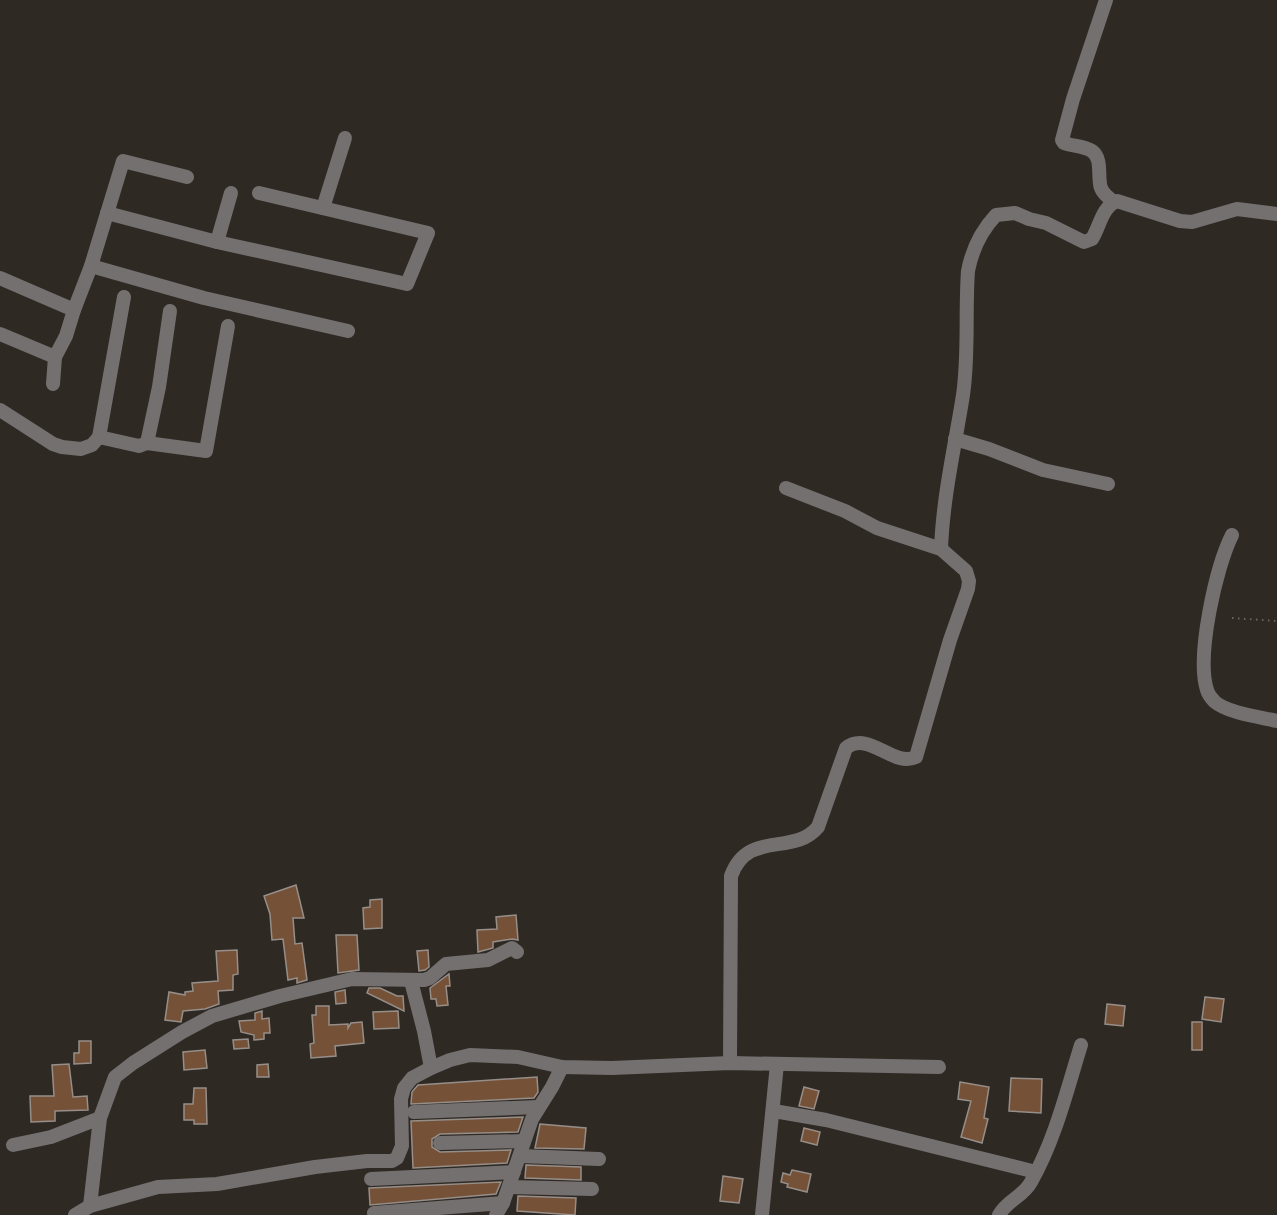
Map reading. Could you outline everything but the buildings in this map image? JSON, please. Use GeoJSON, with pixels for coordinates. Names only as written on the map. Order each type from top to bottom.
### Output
{"type":"FeatureCollection","features":[{"type":"Feature","properties":{"kind":"street"},"geometry":{"type":"LineString","coordinates":[[1106,0],[1073,99],[1062,140],[1064,143],[1088,150],[1095,155],[1098,159],[1101,189],[1114,202],[1180,221],[1192,222],[1238,209],[1277,214]]}},
{"type":"Feature","properties":{"kind":"street"},"geometry":{"type":"LineString","coordinates":[[323,208],[345,138]]}},
{"type":"Feature","properties":{"kind":"street"},"geometry":{"type":"LineString","coordinates":[[53,384],[56,357],[91,266],[123,161],[187,177]]}},
{"type":"Feature","properties":{"kind":"street"},"geometry":{"type":"LineString","coordinates":[[217,242],[231,193]]}},
{"type":"Feature","properties":{"kind":"street"},"geometry":{"type":"LineString","coordinates":[[107,213],[217,242],[407,284],[428,233],[259,193]]}},
{"type":"Feature","properties":{"kind":"street"},"geometry":{"type":"LineString","coordinates":[[941,549],[944,507],[967,358],[968,271],[970,259],[984,228],[996,215],[1015,213],[1046,223],[1079,241],[1086,242],[1094,236],[1105,210],[1114,202]]}},
{"type":"Feature","properties":{"kind":"street"},"geometry":{"type":"LineString","coordinates":[[91,266],[204,298],[348,331]]}},
{"type":"Feature","properties":{"kind":"street"},"geometry":{"type":"LineString","coordinates":[[0,278],[74,310]]}},
{"type":"Feature","properties":{"kind":"street"},"geometry":{"type":"LineString","coordinates":[[0,410],[53,444],[62,447],[86,448],[99,437],[124,297]]}},
{"type":"Feature","properties":{"kind":"street"},"geometry":{"type":"LineString","coordinates":[[147,443],[159,387],[170,311]]}},
{"type":"Feature","properties":{"kind":"street"},"geometry":{"type":"LineString","coordinates":[[99,437],[139,446],[147,443],[206,451],[228,326]]}},
{"type":"Feature","properties":{"kind":"street"},"geometry":{"type":"LineString","coordinates":[[0,334],[56,357]]}},
{"type":"Feature","properties":{"kind":"street"},"geometry":{"type":"LineString","coordinates":[[955,439],[989,449],[1043,470],[1108,484]]}},
{"type":"Feature","properties":{"kind":"street"},"geometry":{"type":"LineString","coordinates":[[730,1063],[731,876],[733,869],[742,858],[757,847],[792,841],[813,833],[818,827],[846,748],[853,743],[866,744],[905,760],[916,758],[969,581],[966,571],[941,549],[885,531],[845,511],[786,488]]}},
{"type":"Feature","properties":{"kind":"street"},"geometry":{"type":"LineString","coordinates":[[1232,535],[1220,570],[1210,613],[1204,668],[1207,692],[1223,707],[1277,721]]}},
{"type":"Feature","properties":{"kind":"street"},"geometry":{"type":"LineString","coordinates":[[90,1206],[100,1118],[115,1077],[153,1050],[212,1016],[280,996],[352,979],[411,981],[430,978],[446,964],[488,960],[512,948],[517,952]]}},
{"type":"Feature","properties":{"kind":"street"},"geometry":{"type":"LineString","coordinates":[[411,981],[431,1068]]}},
{"type":"Feature","properties":{"kind":"street"},"geometry":{"type":"LineString","coordinates":[[999,1215],[1004,1206],[1026,1190],[1036,1172],[1065,1097],[1081,1045]]}},
{"type":"Feature","properties":{"kind":"street"},"geometry":{"type":"LineString","coordinates":[[75,1215],[90,1206],[158,1188],[217,1184],[315,1167],[367,1161],[392,1161],[400,1153],[402,1142],[401,1094],[412,1078],[458,1057],[490,1054],[518,1057],[562,1067],[612,1068],[730,1063],[939,1067]]}},
{"type":"Feature","properties":{"kind":"street"},"geometry":{"type":"LineString","coordinates":[[762,1215],[777,1065]]}},
{"type":"Feature","properties":{"kind":"street"},"geometry":{"type":"LineString","coordinates":[[374,1213],[500,1209],[538,1107],[562,1067]]}},
{"type":"Feature","properties":{"kind":"street"},"geometry":{"type":"LineString","coordinates":[[414,1112],[538,1107]]}},
{"type":"Feature","properties":{"kind":"street"},"geometry":{"type":"LineString","coordinates":[[774,1111],[826,1120],[1036,1172]]}},
{"type":"Feature","properties":{"kind":"street"},"geometry":{"type":"LineString","coordinates":[[13,1145],[51,1137],[100,1118]]}},
{"type":"Feature","properties":{"kind":"street"},"geometry":{"type":"LineString","coordinates":[[440,1143],[524,1141]]}},
{"type":"Feature","properties":{"kind":"street"},"geometry":{"type":"LineString","coordinates":[[520,1156],[599,1159]]}},
{"type":"Feature","properties":{"kind":"street"},"geometry":{"type":"LineString","coordinates":[[371,1179],[514,1172]]}},
{"type":"Feature","properties":{"kind":"street"},"geometry":{"type":"LineString","coordinates":[[509,1186],[592,1189]]}},
{"type":"Feature","properties":{"kind":"path"},"geometry":{"type":"LineString","coordinates":[[1232,618],[1277,621]]}}]}
